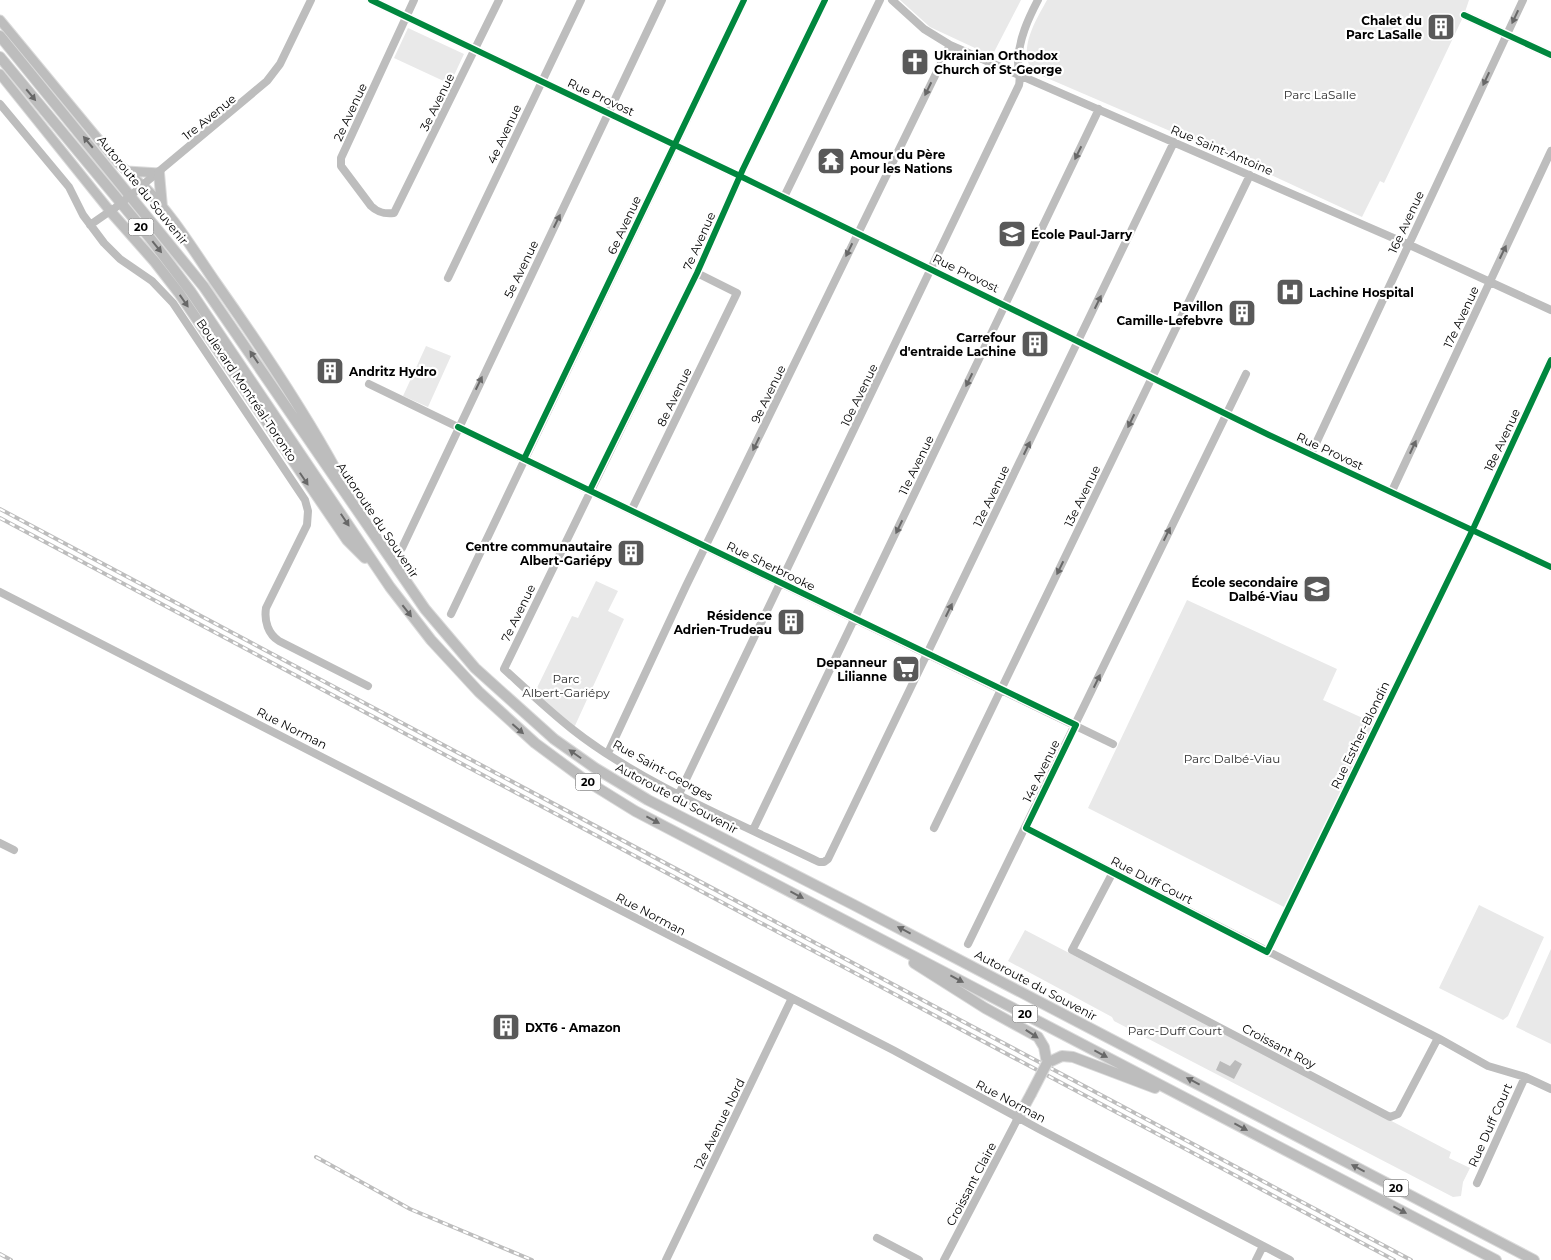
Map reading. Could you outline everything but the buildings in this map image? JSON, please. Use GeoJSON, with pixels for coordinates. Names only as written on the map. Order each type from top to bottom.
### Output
{"type":"FeatureCollection","features":[{"type":"Feature","properties":{"kind":"highway","name":"Autoroute du Souvenir"},"geometry":{"type":"LineString","coordinates":[[0,36],[204,287],[416,598],[475,668],[541,729],[609,777],[662,807],[854,904],[1534,1260]]}},
{"type":"Feature","properties":{"kind":"highway","name":"Autoroute du Souvenir"},"geometry":{"type":"LineString","coordinates":[[0,57],[150,238],[191,292],[379,571],[422,629],[461,674],[517,728],[557,761],[635,811],[1496,1260]]}},
{"type":"Feature","properties":{"kind":"highway"},"geometry":{"type":"LineString","coordinates":[[159,173],[162,206]]}},
{"type":"Feature","properties":{"kind":"highway"},"geometry":{"type":"LineString","coordinates":[[139,188],[162,206],[299,406],[365,523]]}},
{"type":"Feature","properties":{"kind":"highway"},"geometry":{"type":"LineString","coordinates":[[112,210],[179,293],[346,540],[379,571]]}},
{"type":"Feature","properties":{"kind":"highway"},"geometry":{"type":"LineString","coordinates":[[852,924],[985,1008],[1033,1034],[1043,1044],[1048,1061]]}},
{"type":"Feature","properties":{"kind":"highway"},"geometry":{"type":"LineString","coordinates":[[1018,1118],[1048,1061],[1062,1056],[1073,1056],[1197,1104]]}},
{"type":"Feature","properties":{"kind":"main road"},"geometry":{"type":"LineString","coordinates":[[0,20],[127,171],[139,188]]}},
{"type":"Feature","properties":{"kind":"main road"},"geometry":{"type":"LineString","coordinates":[[0,74],[112,210]]}},
{"type":"Feature","properties":{"kind":"main road"},"geometry":{"type":"LineString","coordinates":[[127,171],[159,173]]}},
{"type":"Feature","properties":{"kind":"street","name":"1re Avenue"},"geometry":{"type":"LineString","coordinates":[[90,225],[159,173],[267,82],[280,64],[311,0]]}},
{"type":"Feature","properties":{"kind":"street","name":"Rue Provost"},"geometry":{"type":"LineString","coordinates":[[371,0],[858,232],[1311,454],[1551,567]]}},
{"type":"Feature","properties":{"kind":"street","name":"2e Avenue"},"geometry":{"type":"LineString","coordinates":[[394,213],[380,212],[371,206],[341,166],[341,158],[414,0]]}},
{"type":"Feature","properties":{"kind":"street","name":"3e Avenue"},"geometry":{"type":"LineString","coordinates":[[394,213],[499,0]]}},
{"type":"Feature","properties":{"kind":"street","name":"4e Avenue"},"geometry":{"type":"LineString","coordinates":[[448,278],[581,0]]}},
{"type":"Feature","properties":{"kind":"street","name":"5e Avenue"},"geometry":{"type":"LineString","coordinates":[[402,548],[662,0]]}},
{"type":"Feature","properties":{"kind":"street","name":"6e Avenue"},"geometry":{"type":"LineString","coordinates":[[451,614],[744,0]]}},
{"type":"Feature","properties":{"kind":"street","name":"7e Avenue"},"geometry":{"type":"LineString","coordinates":[[504,669],[697,273],[740,176],[825,0]]}},
{"type":"Feature","properties":{"kind":"street"},"geometry":{"type":"LineString","coordinates":[[784,197],[880,0]]}},
{"type":"Feature","properties":{"kind":"street","name":"Rue Saint-Antoine"},"geometry":{"type":"LineString","coordinates":[[892,0],[924,29],[950,45],[1250,174],[1551,310]]}},
{"type":"Feature","properties":{"kind":"street","name":"10e Avenue"},"geometry":{"type":"LineString","coordinates":[[679,794],[1020,85],[1019,48],[1027,23],[1038,0]]}},
{"type":"Feature","properties":{"kind":"street","name":"16e Avenue"},"geometry":{"type":"LineString","coordinates":[[1311,454],[1523,0]]}},
{"type":"Feature","properties":{"kind":"street"},"geometry":{"type":"LineString","coordinates":[[1464,15],[1551,55]]}},
{"type":"Feature","properties":{"kind":"street","name":"9e Avenue"},"geometry":{"type":"LineString","coordinates":[[608,753],[858,232],[950,45]]}},
{"type":"Feature","properties":{"kind":"street","name":"Boulevard Montréal-Toronto"},"geometry":{"type":"LineString","coordinates":[[0,104],[69,188],[90,225],[116,255],[148,277],[173,303],[306,504],[309,516],[307,525],[268,605],[266,615],[270,632],[279,641],[368,686]]}},
{"type":"Feature","properties":{"kind":"street","name":"11e Avenue"},"geometry":{"type":"LineString","coordinates":[[753,830],[1099,109]]}},
{"type":"Feature","properties":{"kind":"street","name":"12e Avenue"},"geometry":{"type":"LineString","coordinates":[[828,859],[1174,142]]}},
{"type":"Feature","properties":{"kind":"street","name":"17e Avenue"},"geometry":{"type":"LineString","coordinates":[[1392,492],[1551,151]]}},
{"type":"Feature","properties":{"kind":"street","name":"13e Avenue"},"geometry":{"type":"LineString","coordinates":[[934,828],[1250,174]]}},
{"type":"Feature","properties":{"kind":"street","name":"8e Avenue"},"geometry":{"type":"LineString","coordinates":[[631,511],[737,293],[697,273]]}},
{"type":"Feature","properties":{"kind":"street","name":"18e Avenue"},"geometry":{"type":"LineString","coordinates":[[1473,529],[1551,360]]}},
{"type":"Feature","properties":{"kind":"street","name":"14e Avenue"},"geometry":{"type":"LineString","coordinates":[[968,944],[1246,374]]}},
{"type":"Feature","properties":{"kind":"street","name":"Rue Sherbrooke"},"geometry":{"type":"LineString","coordinates":[[369,384],[1113,744]]}},
{"type":"Feature","properties":{"kind":"street","name":"Rue Esther-Blondin"},"geometry":{"type":"LineString","coordinates":[[1267,952],[1473,529]]}},
{"type":"Feature","properties":{"kind":"street","name":"Rue Norman"},"geometry":{"type":"LineString","coordinates":[[0,592],[792,998],[1290,1260]]}},
{"type":"Feature","properties":{"kind":"street","name":"Rue Saint-Georges"},"geometry":{"type":"LineString","coordinates":[[504,669],[573,730],[608,753],[679,794],[819,862],[824,862],[828,859]]}},
{"type":"Feature","properties":{"kind":"street","name":"Rue Duff Court"},"geometry":{"type":"LineString","coordinates":[[1026,828],[1438,1038],[1488,1066],[1524,1077],[1551,1089]]}},
{"type":"Feature","properties":{"kind":"street"},"geometry":{"type":"LineString","coordinates":[[0,843],[14,850]]}},
{"type":"Feature","properties":{"kind":"street","name":"Croissant Roy"},"geometry":{"type":"LineString","coordinates":[[1113,872],[1072,950],[1390,1117],[1398,1114],[1438,1038]]}},
{"type":"Feature","properties":{"kind":"street","name":"12e Avenue Nord"},"geometry":{"type":"LineString","coordinates":[[666,1260],[792,998]]}},
{"type":"Feature","properties":{"kind":"street","name":"Rue Duff Court"},"geometry":{"type":"LineString","coordinates":[[1476,1182],[1524,1077]]}},
{"type":"Feature","properties":{"kind":"street","name":"Croissant Claire"},"geometry":{"type":"LineString","coordinates":[[944,1260],[1018,1118]]}},
{"type":"Feature","properties":{"kind":"street"},"geometry":{"type":"LineString","coordinates":[[877,1238],[919,1260]]}},
{"type":"Feature","properties":{"kind":"street"},"geometry":{"type":"LineString","coordinates":[[1256,1260],[1263,1246]]}},
{"type":"Feature","properties":{"kind":"green space"},"geometry":{"type":"Polygon","coordinates":[[[900,0],[1021,0],[992,56],[930,27],[900,0]]]}},
{"type":"Feature","properties":{"kind":"green space","name":"Parc LaSalle"},"geometry":{"type":"Polygon","coordinates":[[[1047,0],[1469,0],[1464,15],[1384,183],[1380,181],[1362,217],[1256,168],[1033,72],[1027,54],[1027,45],[1047,0]]]}},
{"type":"Feature","properties":{"kind":"green space"},"geometry":{"type":"Polygon","coordinates":[[[408,28],[464,54],[450,84],[394,58],[408,28]]]}},
{"type":"Feature","properties":{"kind":"green space"},"geometry":{"type":"Polygon","coordinates":[[[426,346],[451,356],[428,407],[403,396],[426,346]]]}},
{"type":"Feature","properties":{"kind":"green space","name":"Parc Albert-Gariépy"},"geometry":{"type":"Polygon","coordinates":[[[596,581],[618,591],[608,611],[624,619],[573,730],[533,696],[572,616],[578,618],[596,581]]]}},
{"type":"Feature","properties":{"kind":"green space","name":"Parc Dalbé-Viau"},"geometry":{"type":"Polygon","coordinates":[[[1187,600],[1337,669],[1323,700],[1378,725],[1288,909],[1088,808],[1187,600]]]}},
{"type":"Feature","properties":{"kind":"green space"},"geometry":{"type":"Polygon","coordinates":[[[1479,905],[1544,937],[1508,1016],[1503,1020],[1439,988],[1479,905]]]}},
{"type":"Feature","properties":{"kind":"green space","name":"Parc-Duff Court"},"geometry":{"type":"Polygon","coordinates":[[[1025,930],[1451,1152],[1449,1158],[1470,1168],[1463,1182],[1461,1196],[1453,1197],[1114,1021],[1112,1017],[1008,961],[1025,930]]]}},
{"type":"Feature","properties":{"kind":"green space"},"geometry":{"type":"Polygon","coordinates":[[[1551,949],[1551,1044],[1516,1027],[1551,949]]]}},
{"type":"Feature","properties":{"kind":"shaded area"},"geometry":{"type":"Polygon","coordinates":[[[1235,1060],[1242,1064],[1234,1079],[1216,1070],[1220,1061],[1230,1066],[1235,1060]]]}},
{"type":"Feature","properties":{"kind":"railway"},"geometry":{"type":"LineString","coordinates":[[0,509],[1411,1260]]}},
{"type":"Feature","properties":{"kind":"railway"},"geometry":{"type":"LineString","coordinates":[[0,518],[1394,1260]]}},
{"type":"Feature","properties":{"kind":"railway"},"geometry":{"type":"LineString","coordinates":[[316,1157],[410,1209],[532,1260]]}},
{"type":"Feature","properties":{"kind":"railway"},"geometry":{"type":"LineString","coordinates":[[0,1254],[11,1260]]}},
{"type":"Feature","properties":{"kind":"cycle path"},"geometry":{"type":"LineString","coordinates":[[371,0],[740,176],[1269,435],[1551,567]]}},
{"type":"Feature","properties":{"kind":"cycle path"},"geometry":{"type":"LineString","coordinates":[[524,459],[744,0]]}},
{"type":"Feature","properties":{"kind":"cycle path"},"geometry":{"type":"LineString","coordinates":[[590,490],[697,273],[743,169],[825,0]]}},
{"type":"Feature","properties":{"kind":"cycle path"},"geometry":{"type":"LineString","coordinates":[[1464,15],[1551,55]]}},
{"type":"Feature","properties":{"kind":"cycle path"},"geometry":{"type":"LineString","coordinates":[[458,427],[1076,725],[1026,828],[1267,952],[1473,529],[1551,360]]}},
{"type":"Feature","properties":{"kind":"place","name":"Chalet du Parc LaSalle"},"geometry":{"type":"Point","coordinates":[1441,27]}},
{"type":"Feature","properties":{"kind":"place","name":"Ukrainian Orthodox Church of St-George"},"geometry":{"type":"Point","coordinates":[915,62]}},
{"type":"Feature","properties":{"kind":"place","name":"Amour du Père pour les Nations"},"geometry":{"type":"Point","coordinates":[831,161]}},
{"type":"Feature","properties":{"kind":"place","name":"École Paul-Jarry"},"geometry":{"type":"Point","coordinates":[1012,234]}},
{"type":"Feature","properties":{"kind":"place","name":"Lachine Hospital"},"geometry":{"type":"Point","coordinates":[1290,292]}},
{"type":"Feature","properties":{"kind":"place","name":"Pavillon Camille-Lefebvre"},"geometry":{"type":"Point","coordinates":[1242,313]}},
{"type":"Feature","properties":{"kind":"place","name":"Carrefour d'entraide Lachine"},"geometry":{"type":"Point","coordinates":[1035,344]}},
{"type":"Feature","properties":{"kind":"place","name":"Andritz Hydro"},"geometry":{"type":"Point","coordinates":[330,371]}},
{"type":"Feature","properties":{"kind":"place","name":"Centre communautaire Albert-Gariépy"},"geometry":{"type":"Point","coordinates":[631,553]}},
{"type":"Feature","properties":{"kind":"place","name":"École secondaire Dalbé-Viau"},"geometry":{"type":"Point","coordinates":[1317,589]}},
{"type":"Feature","properties":{"kind":"place","name":"Résidence Adrien-Trudeau"},"geometry":{"type":"Point","coordinates":[791,622]}},
{"type":"Feature","properties":{"kind":"place","name":"Depanneur Lilianne"},"geometry":{"type":"Point","coordinates":[906,669]}},
{"type":"Feature","properties":{"kind":"place","name":"DXT6 - Amazon"},"geometry":{"type":"Point","coordinates":[506,1027]}}]}
